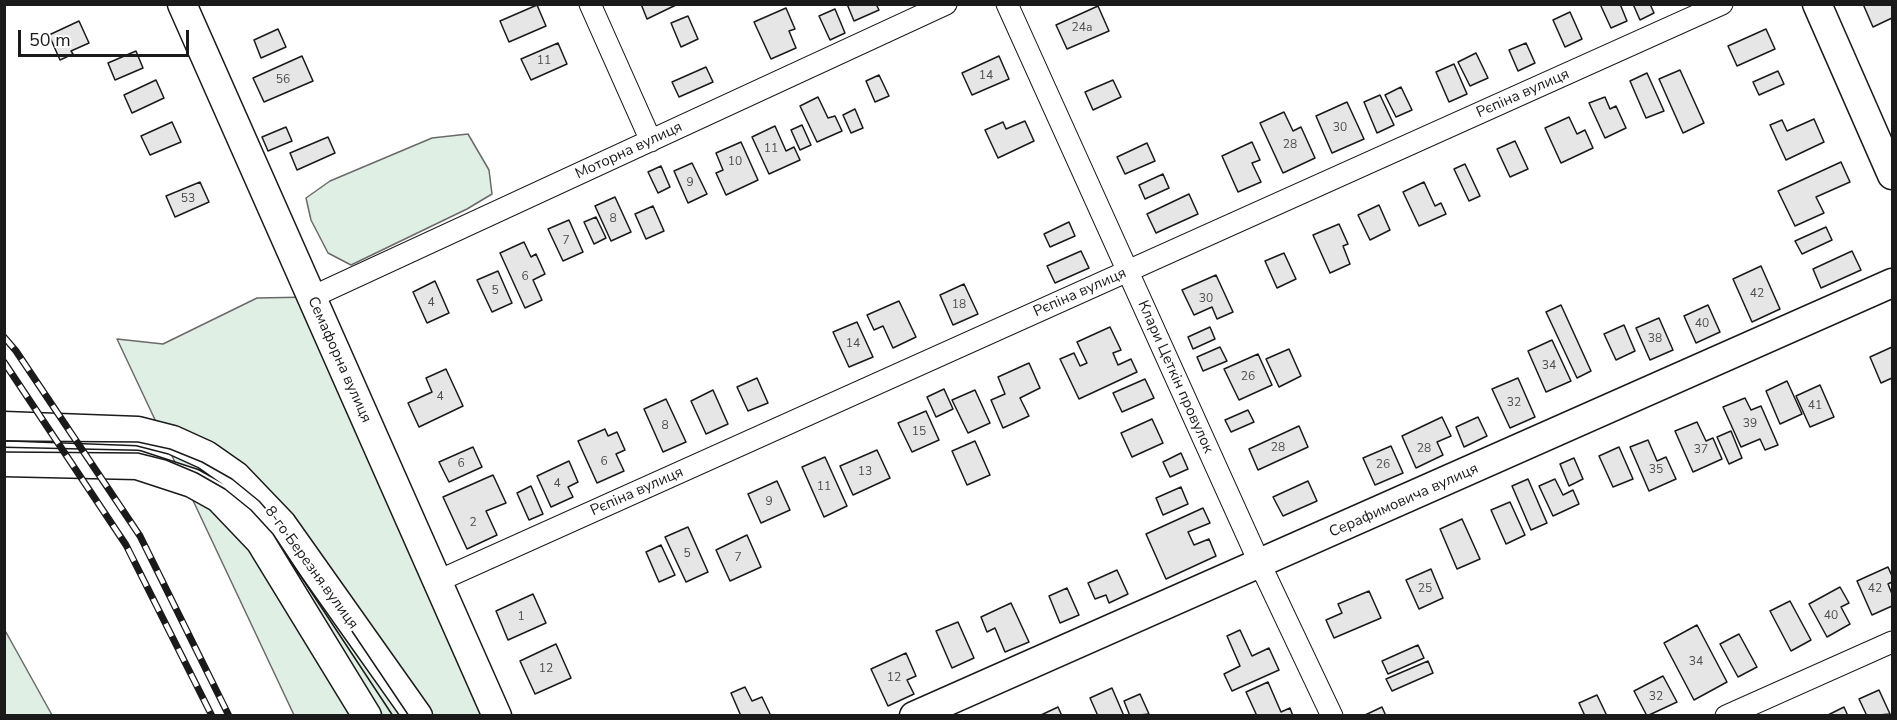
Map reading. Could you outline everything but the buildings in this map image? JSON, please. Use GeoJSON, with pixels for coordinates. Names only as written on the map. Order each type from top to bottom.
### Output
{"type":"FeatureCollection","features":[{"type":"Feature","properties":{"kind":"street","name":"Семафорна вулиця"},"geometry":{"type":"LineString","coordinates":[[182,4],[497,716]]}},
{"type":"Feature","properties":{"kind":"street"},"geometry":{"type":"LineString","coordinates":[[590,4],[651,141]]}},
{"type":"Feature","properties":{"kind":"street","name":"Моторна вулиця"},"geometry":{"type":"LineString","coordinates":[[312,297],[946,4]]}},
{"type":"Feature","properties":{"kind":"street","name":"Клари Цеткін провулок"},"geometry":{"type":"LineString","coordinates":[[1007,4],[1260,564],[1332,716]]}},
{"type":"Feature","properties":{"kind":"street","name":"Рєпіна вулиця"},"geometry":{"type":"LineString","coordinates":[[438,581],[1722,4]]}},
{"type":"Feature","properties":{"kind":"street"},"geometry":{"type":"LineString","coordinates":[[1817,4],[1893,175]]}},
{"type":"Feature","properties":{"kind":"street","name":"Серафимовича вулиця"},"geometry":{"type":"LineString","coordinates":[[914,716],[1893,283]]}},
{"type":"Feature","properties":{"kind":"street","name":"8-го Березня вулиця"},"geometry":{"type":"LineString","coordinates":[[4,426],[138,431],[173,440],[206,455],[236,476],[282,524],[418,716]]}},
{"type":"Feature","properties":{"kind":"street","name":"8-го Березня вулиця"},"geometry":{"type":"LineString","coordinates":[[4,462],[137,465],[192,483],[219,498],[260,541],[367,716]]}},
{"type":"Feature","properties":{"kind":"street"},"geometry":{"type":"LineString","coordinates":[[1726,716],[1893,642]]}},
{"type":"Feature","properties":{"kind":"path"},"geometry":{"type":"LineString","coordinates":[[457,716],[467,716]]}},
{"type":"Feature","properties":{"kind":"green space"},"geometry":{"type":"Polygon","coordinates":[[[468,134],[489,170],[492,194],[467,209],[351,265],[328,253],[311,220],[306,198],[330,181],[432,138],[468,134]]]}},
{"type":"Feature","properties":{"kind":"green space"},"geometry":{"type":"Polygon","coordinates":[[[312,297],[497,715],[294,715],[117,339],[163,344],[257,298],[312,297]]]}},
{"type":"Feature","properties":{"kind":"green space"},"geometry":{"type":"Polygon","coordinates":[[[5,631],[7,634],[52,715],[5,715],[5,631]]]}},
{"type":"Feature","properties":{"kind":"tram line"},"geometry":{"type":"LineString","coordinates":[[4,441],[138,442],[170,449],[202,462],[232,479],[259,501],[282,527],[409,716]]}},
{"type":"Feature","properties":{"kind":"tram line"},"geometry":{"type":"LineString","coordinates":[[4,452],[138,453],[166,460],[197,473],[225,489],[251,510],[273,534],[393,716]]}},
{"type":"Feature","properties":{"kind":"railway"},"geometry":{"type":"LineString","coordinates":[[4,337],[16,351],[140,536],[229,716]]}},
{"type":"Feature","properties":{"kind":"railway"},"geometry":{"type":"LineString","coordinates":[[4,362],[126,545],[212,716]]}}]}
